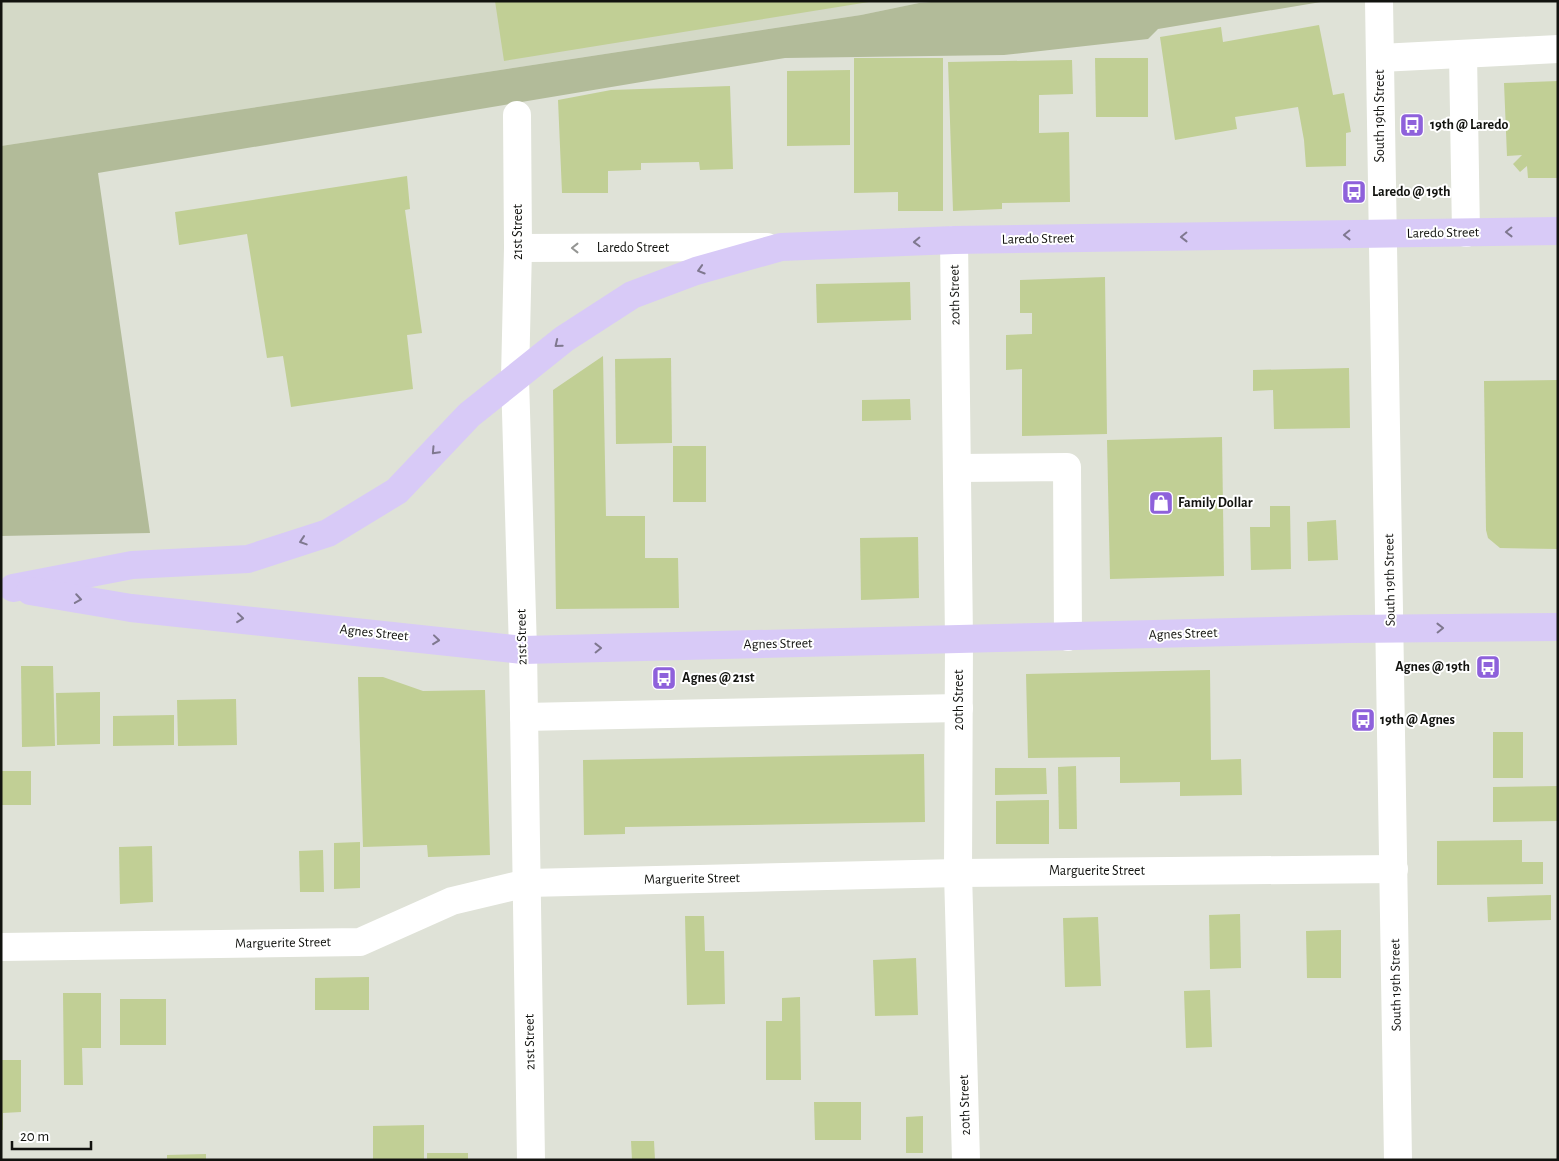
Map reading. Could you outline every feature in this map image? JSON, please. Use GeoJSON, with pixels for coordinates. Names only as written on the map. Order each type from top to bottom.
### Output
{"type":"FeatureCollection","features":[{"type":"Feature","properties":{"kind":"main road","name":"Laredo Street"},"geometry":{"type":"LineString","coordinates":[[782,247],[954,240],[1558,231]]}},
{"type":"Feature","properties":{"kind":"main road"},"geometry":{"type":"LineString","coordinates":[[7,588],[132,565],[248,559],[328,533],[397,492],[469,415],[564,339],[632,294],[696,271],[782,247]]}},
{"type":"Feature","properties":{"kind":"main road","name":"Agnes Street"},"geometry":{"type":"LineString","coordinates":[[7,588],[131,608],[523,650],[1391,629],[1558,627]]}},
{"type":"Feature","properties":{"kind":"street","name":"South 19th Street"},"geometry":{"type":"LineString","coordinates":[[1380,1],[1382,235],[1391,629],[1398,1160]]}},
{"type":"Feature","properties":{"kind":"street"},"geometry":{"type":"LineString","coordinates":[[1380,58],[1558,49]]}},
{"type":"Feature","properties":{"kind":"street"},"geometry":{"type":"LineString","coordinates":[[1463,54],[1466,233]]}},
{"type":"Feature","properties":{"kind":"street","name":"21st Street"},"geometry":{"type":"LineString","coordinates":[[517,115],[518,248],[515,378],[523,650],[531,1160]]}},
{"type":"Feature","properties":{"kind":"street","name":"20th Street"},"geometry":{"type":"LineString","coordinates":[[954,240],[959,639],[958,873],[966,1160]]}},
{"type":"Feature","properties":{"kind":"street","name":"Laredo Street"},"geometry":{"type":"LineString","coordinates":[[518,248],[782,247]]}},
{"type":"Feature","properties":{"kind":"street"},"geometry":{"type":"LineString","coordinates":[[957,468],[1067,467],[1068,637]]}},
{"type":"Feature","properties":{"kind":"street"},"geometry":{"type":"LineString","coordinates":[[524,717],[958,708]]}},
{"type":"Feature","properties":{"kind":"street","name":"Marguerite Street"},"geometry":{"type":"LineString","coordinates":[[1,947],[360,942],[452,901],[527,883],[958,873],[1394,869]]}},
{"type":"Feature","properties":{"kind":"shaded area"},"geometry":{"type":"Polygon","coordinates":[[[1,1],[943,1],[919,3],[861,15],[1,146],[1,1]]]}},
{"type":"Feature","properties":{"kind":"green space"},"geometry":{"type":"Polygon","coordinates":[[[943,1],[1327,1],[1158,29],[1148,39],[1004,55],[785,58],[98,173],[150,533],[1,536],[1,146],[861,15],[919,3],[943,1]]]}},
{"type":"Feature","properties":{"kind":"building"},"geometry":{"type":"Polygon","coordinates":[[[495,1],[869,1],[869,2],[504,61],[495,1]]]}},
{"type":"Feature","properties":{"kind":"building"},"geometry":{"type":"Polygon","coordinates":[[[1319,25],[1333,95],[1344,93],[1351,132],[1346,133],[1346,166],[1306,167],[1304,140],[1298,107],[1235,117],[1237,129],[1175,140],[1160,37],[1221,27],[1223,42],[1319,25]]]}},
{"type":"Feature","properties":{"kind":"building"},"geometry":{"type":"Polygon","coordinates":[[[854,58],[943,58],[943,211],[898,211],[898,192],[854,193],[854,58]]]}},
{"type":"Feature","properties":{"kind":"building"},"geometry":{"type":"Polygon","coordinates":[[[1095,58],[1148,58],[1148,117],[1096,117],[1095,58]]]}},
{"type":"Feature","properties":{"kind":"building"},"geometry":{"type":"Polygon","coordinates":[[[1072,60],[1073,94],[1039,95],[1039,133],[1069,132],[1070,202],[1002,203],[1002,209],[953,211],[948,62],[1072,60]]]}},
{"type":"Feature","properties":{"kind":"building"},"geometry":{"type":"Polygon","coordinates":[[[850,70],[850,145],[787,146],[787,71],[850,70]]]}},
{"type":"Feature","properties":{"kind":"building"},"geometry":{"type":"Polygon","coordinates":[[[1558,81],[1558,178],[1528,178],[1527,166],[1520,172],[1513,164],[1522,155],[1507,156],[1504,83],[1558,81]]]}},
{"type":"Feature","properties":{"kind":"building"},"geometry":{"type":"Polygon","coordinates":[[[730,86],[733,169],[700,170],[699,162],[641,163],[641,170],[608,171],[608,193],[562,193],[558,100],[611,90],[730,86]]]}},
{"type":"Feature","properties":{"kind":"building"},"geometry":{"type":"Polygon","coordinates":[[[407,176],[410,209],[405,210],[422,333],[407,335],[413,389],[291,407],[283,356],[267,358],[247,234],[179,245],[175,212],[407,176]]]}},
{"type":"Feature","properties":{"kind":"building"},"geometry":{"type":"Polygon","coordinates":[[[1105,277],[1107,434],[1022,436],[1022,369],[1006,370],[1006,335],[1032,334],[1032,313],[1020,313],[1020,280],[1105,277]]]}},
{"type":"Feature","properties":{"kind":"building"},"geometry":{"type":"Polygon","coordinates":[[[910,282],[911,320],[817,323],[816,284],[910,282]]]}},
{"type":"Feature","properties":{"kind":"building"},"geometry":{"type":"Polygon","coordinates":[[[603,356],[606,516],[645,516],[645,558],[678,558],[679,608],[556,609],[553,390],[603,356]]]}},
{"type":"Feature","properties":{"kind":"building"},"geometry":{"type":"Polygon","coordinates":[[[671,358],[672,443],[616,444],[615,359],[671,358]]]}},
{"type":"Feature","properties":{"kind":"building"},"geometry":{"type":"Polygon","coordinates":[[[1349,368],[1350,428],[1274,429],[1273,390],[1253,391],[1253,370],[1349,368]]]}},
{"type":"Feature","properties":{"kind":"building"},"geometry":{"type":"Polygon","coordinates":[[[1558,380],[1558,549],[1500,548],[1488,538],[1486,530],[1484,381],[1558,380]]]}},
{"type":"Feature","properties":{"kind":"building"},"geometry":{"type":"Polygon","coordinates":[[[910,399],[911,420],[862,421],[862,400],[910,399]]]}},
{"type":"Feature","properties":{"kind":"building"},"geometry":{"type":"Polygon","coordinates":[[[1222,437],[1224,576],[1110,579],[1107,440],[1222,437]]]}},
{"type":"Feature","properties":{"kind":"building"},"geometry":{"type":"Polygon","coordinates":[[[673,446],[706,446],[706,502],[673,502],[673,446]]]}},
{"type":"Feature","properties":{"kind":"building"},"geometry":{"type":"Polygon","coordinates":[[[1270,506],[1290,506],[1291,569],[1251,570],[1250,527],[1270,527],[1270,506]]]}},
{"type":"Feature","properties":{"kind":"building"},"geometry":{"type":"Polygon","coordinates":[[[1336,520],[1338,560],[1308,561],[1307,522],[1336,520]]]}},
{"type":"Feature","properties":{"kind":"building"},"geometry":{"type":"Polygon","coordinates":[[[918,537],[919,598],[861,600],[860,538],[918,537]]]}},
{"type":"Feature","properties":{"kind":"building"},"geometry":{"type":"Polygon","coordinates":[[[21,666],[53,666],[55,746],[22,747],[21,666]]]}},
{"type":"Feature","properties":{"kind":"building"},"geometry":{"type":"Polygon","coordinates":[[[1210,670],[1211,760],[1241,759],[1242,795],[1180,796],[1180,782],[1120,783],[1120,757],[1028,758],[1026,674],[1210,670]]]}},
{"type":"Feature","properties":{"kind":"building"},"geometry":{"type":"Polygon","coordinates":[[[358,677],[383,677],[423,691],[485,690],[490,855],[428,857],[427,845],[363,847],[358,677]]]}},
{"type":"Feature","properties":{"kind":"building"},"geometry":{"type":"Polygon","coordinates":[[[100,692],[100,744],[57,745],[56,693],[100,692]]]}},
{"type":"Feature","properties":{"kind":"building"},"geometry":{"type":"Polygon","coordinates":[[[236,699],[237,745],[178,746],[177,700],[236,699]]]}},
{"type":"Feature","properties":{"kind":"building"},"geometry":{"type":"Polygon","coordinates":[[[174,715],[174,745],[113,746],[113,716],[174,715]]]}},
{"type":"Feature","properties":{"kind":"building"},"geometry":{"type":"Polygon","coordinates":[[[1493,732],[1523,732],[1523,778],[1493,778],[1493,732]]]}},
{"type":"Feature","properties":{"kind":"building"},"geometry":{"type":"Polygon","coordinates":[[[924,754],[925,822],[625,827],[625,834],[584,835],[583,760],[924,754]]]}},
{"type":"Feature","properties":{"kind":"building"},"geometry":{"type":"Polygon","coordinates":[[[1076,766],[1077,829],[1059,829],[1058,767],[1076,766]]]}},
{"type":"Feature","properties":{"kind":"building"},"geometry":{"type":"Polygon","coordinates":[[[995,768],[1046,768],[1047,794],[995,795],[995,768]]]}},
{"type":"Feature","properties":{"kind":"building"},"geometry":{"type":"Polygon","coordinates":[[[1,771],[31,771],[31,805],[1,805],[1,771]]]}},
{"type":"Feature","properties":{"kind":"building"},"geometry":{"type":"Polygon","coordinates":[[[1558,786],[1558,821],[1493,822],[1493,787],[1558,786]]]}},
{"type":"Feature","properties":{"kind":"building"},"geometry":{"type":"Polygon","coordinates":[[[1049,800],[1049,844],[996,844],[996,801],[1049,800]]]}},
{"type":"Feature","properties":{"kind":"building"},"geometry":{"type":"Polygon","coordinates":[[[1522,840],[1522,862],[1543,862],[1543,884],[1437,885],[1437,841],[1522,840]]]}},
{"type":"Feature","properties":{"kind":"building"},"geometry":{"type":"Polygon","coordinates":[[[360,842],[360,888],[334,889],[334,843],[360,842]]]}},
{"type":"Feature","properties":{"kind":"building"},"geometry":{"type":"Polygon","coordinates":[[[152,846],[153,902],[120,904],[119,847],[152,846]]]}},
{"type":"Feature","properties":{"kind":"building"},"geometry":{"type":"Polygon","coordinates":[[[323,850],[324,892],[300,892],[299,851],[323,850]]]}},
{"type":"Feature","properties":{"kind":"building"},"geometry":{"type":"Polygon","coordinates":[[[1551,895],[1551,920],[1488,922],[1487,897],[1551,895]]]}},
{"type":"Feature","properties":{"kind":"building"},"geometry":{"type":"Polygon","coordinates":[[[1240,914],[1241,968],[1210,969],[1209,915],[1240,914]]]}},
{"type":"Feature","properties":{"kind":"building"},"geometry":{"type":"Polygon","coordinates":[[[685,916],[704,916],[705,951],[724,951],[725,1004],[687,1005],[685,916]]]}},
{"type":"Feature","properties":{"kind":"building"},"geometry":{"type":"Polygon","coordinates":[[[1098,917],[1101,986],[1065,987],[1063,918],[1098,917]]]}},
{"type":"Feature","properties":{"kind":"building"},"geometry":{"type":"Polygon","coordinates":[[[1341,930],[1341,978],[1307,978],[1306,931],[1341,930]]]}},
{"type":"Feature","properties":{"kind":"building"},"geometry":{"type":"Polygon","coordinates":[[[916,958],[918,1015],[875,1016],[873,960],[916,958]]]}},
{"type":"Feature","properties":{"kind":"building"},"geometry":{"type":"Polygon","coordinates":[[[369,977],[369,1010],[315,1010],[315,978],[369,977]]]}},
{"type":"Feature","properties":{"kind":"building"},"geometry":{"type":"Polygon","coordinates":[[[1210,990],[1212,1047],[1186,1048],[1184,991],[1210,990]]]}},
{"type":"Feature","properties":{"kind":"building"},"geometry":{"type":"Polygon","coordinates":[[[63,993],[101,993],[101,1048],[82,1048],[83,1085],[64,1085],[63,993]]]}},
{"type":"Feature","properties":{"kind":"building"},"geometry":{"type":"Polygon","coordinates":[[[800,997],[801,1080],[766,1080],[766,1021],[782,1021],[782,998],[800,997]]]}},
{"type":"Feature","properties":{"kind":"building"},"geometry":{"type":"Polygon","coordinates":[[[120,999],[166,999],[166,1045],[120,1045],[120,999]]]}},
{"type":"Feature","properties":{"kind":"building"},"geometry":{"type":"Polygon","coordinates":[[[1,1060],[21,1060],[21,1112],[3,1113],[3,1130],[1,1130],[1,1060]]]}},
{"type":"Feature","properties":{"kind":"building"},"geometry":{"type":"Polygon","coordinates":[[[814,1102],[861,1102],[861,1140],[815,1140],[814,1102]]]}},
{"type":"Feature","properties":{"kind":"building"},"geometry":{"type":"Polygon","coordinates":[[[923,1116],[923,1153],[906,1153],[906,1117],[923,1116]]]}},
{"type":"Feature","properties":{"kind":"building"},"geometry":{"type":"Polygon","coordinates":[[[424,1125],[424,1160],[373,1160],[373,1126],[424,1125]]]}},
{"type":"Feature","properties":{"kind":"building"},"geometry":{"type":"Polygon","coordinates":[[[631,1141],[654,1141],[655,1160],[632,1160],[631,1141]]]}},
{"type":"Feature","properties":{"kind":"building"},"geometry":{"type":"Polygon","coordinates":[[[427,1153],[468,1153],[468,1160],[427,1160],[427,1153]]]}},
{"type":"Feature","properties":{"kind":"building"},"geometry":{"type":"Polygon","coordinates":[[[206,1154],[206,1160],[167,1160],[167,1155],[206,1154]]]}},
{"type":"Feature","properties":{"kind":"place","name":"19th @ Laredo"},"geometry":{"type":"Point","coordinates":[1412,125]}},
{"type":"Feature","properties":{"kind":"place","name":"Laredo @ 19th"},"geometry":{"type":"Point","coordinates":[1354,192]}},
{"type":"Feature","properties":{"kind":"place","name":"Family Dollar"},"geometry":{"type":"Point","coordinates":[1161,503]}},
{"type":"Feature","properties":{"kind":"place","name":"Agnes @ 19th"},"geometry":{"type":"Point","coordinates":[1488,667]}},
{"type":"Feature","properties":{"kind":"place","name":"Agnes @ 21st"},"geometry":{"type":"Point","coordinates":[664,678]}},
{"type":"Feature","properties":{"kind":"place","name":"19th @ Agnes"},"geometry":{"type":"Point","coordinates":[1363,720]}}]}
